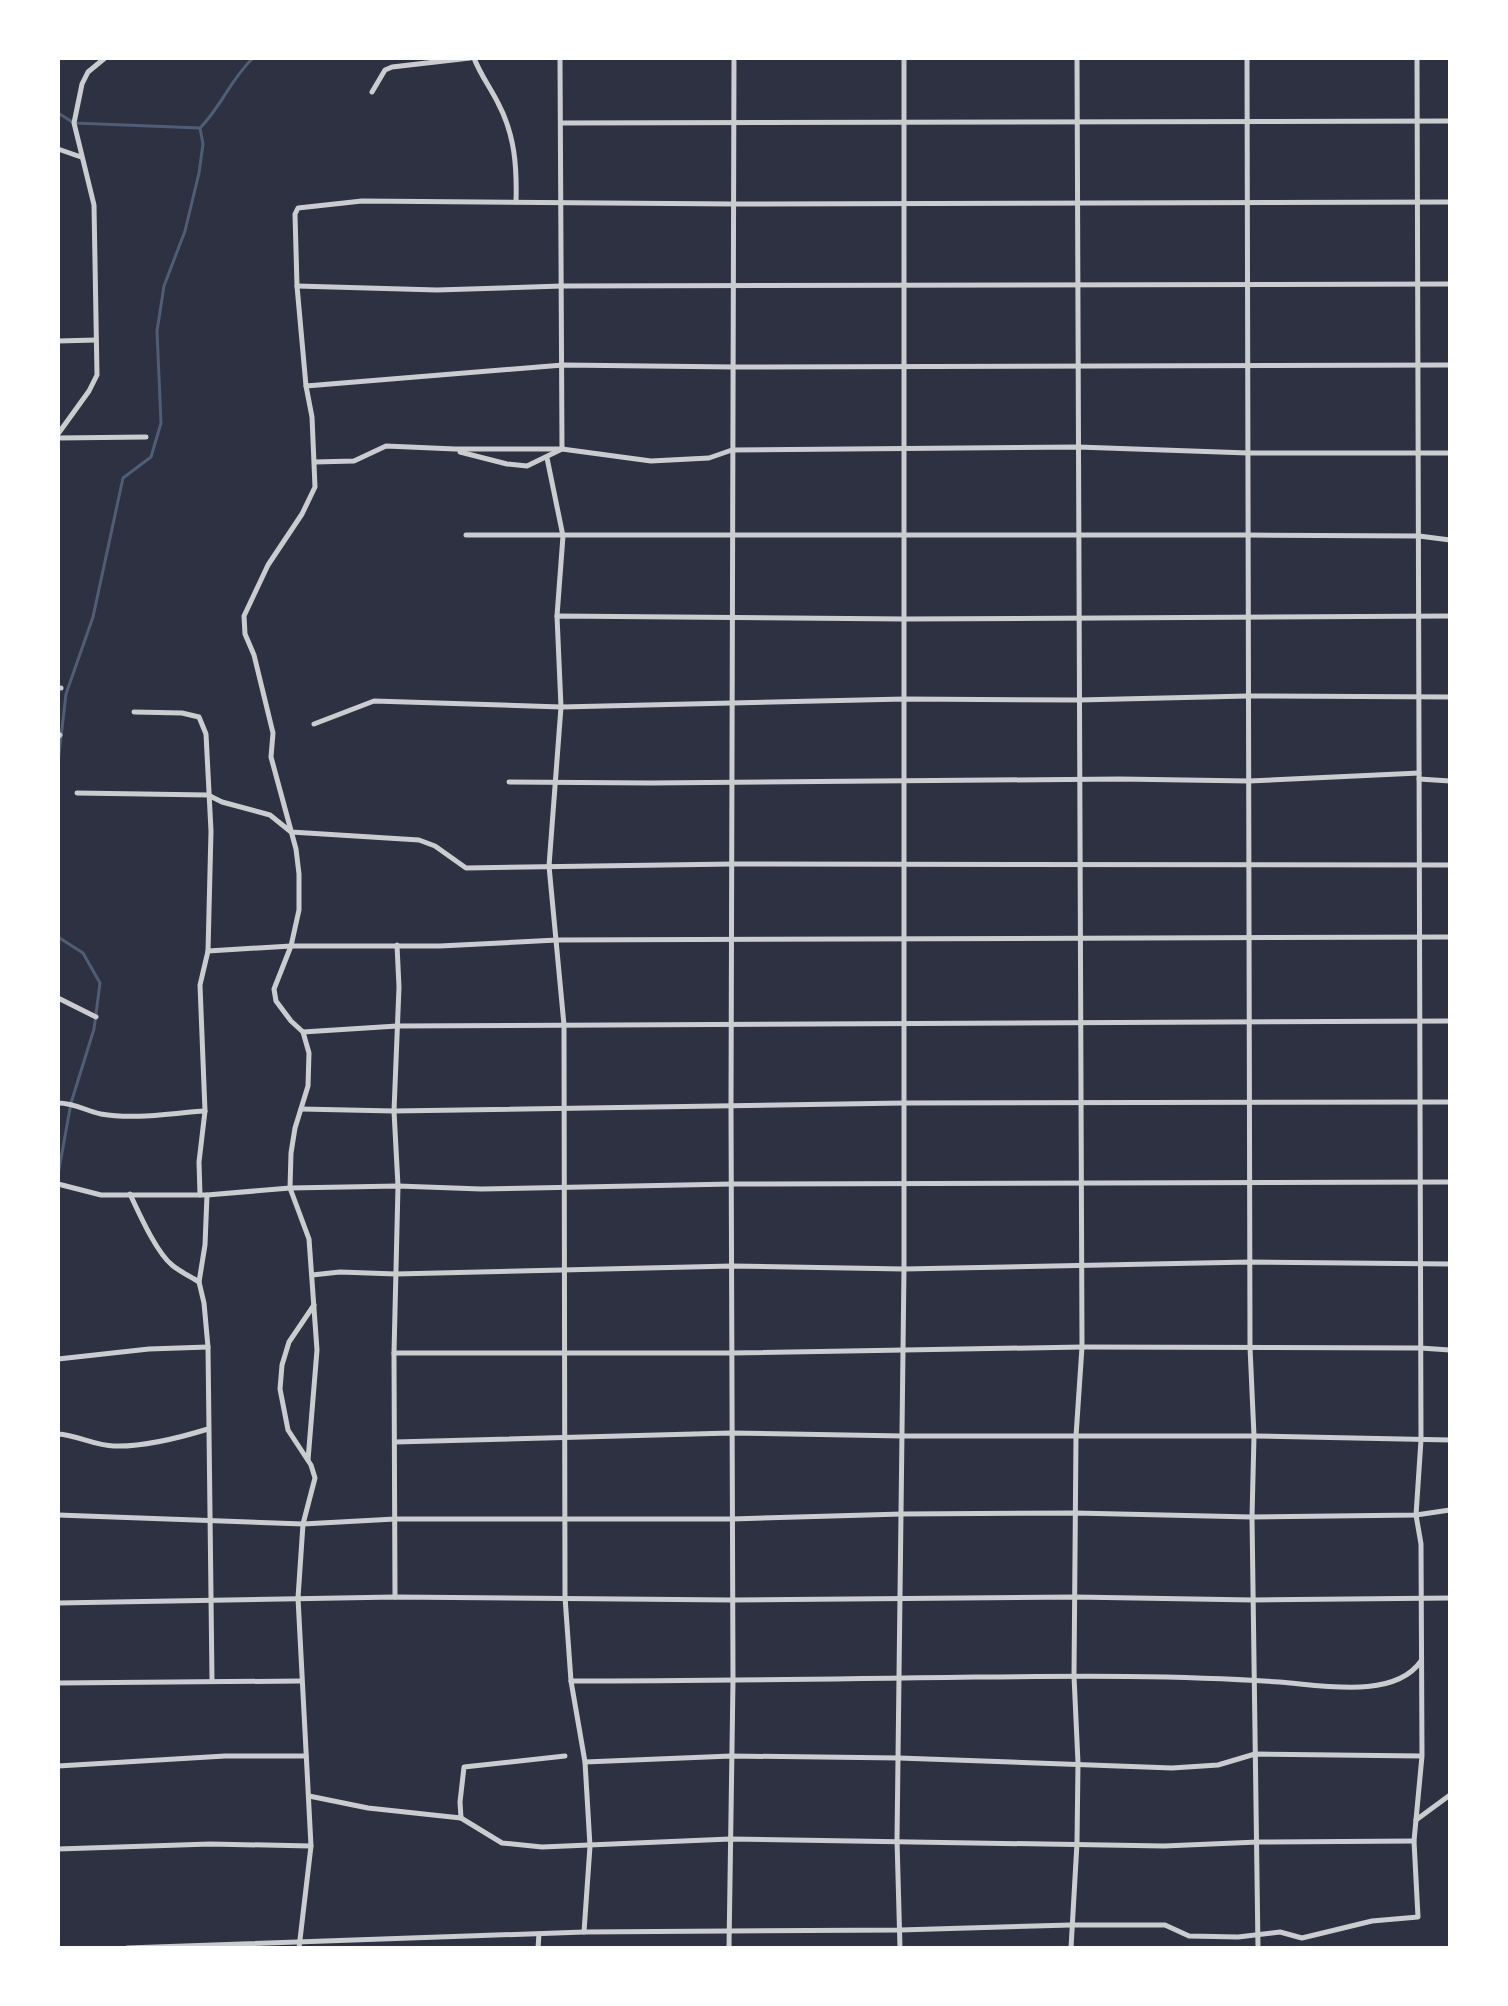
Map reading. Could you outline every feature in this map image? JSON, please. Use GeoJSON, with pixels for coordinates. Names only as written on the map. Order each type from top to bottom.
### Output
{"type":"FeatureCollection","features":[{"type":"Feature","properties":{"kind":"street"},"geometry":{"type":"LineString","coordinates":[[58,436],[97,375],[94,205],[74,123],[77,96],[88,72],[105,58]]}},
{"type":"Feature","properties":{"kind":"street"},"geometry":{"type":"LineString","coordinates":[[372,92],[385,70],[392,67],[472,58],[499,105],[511,134],[517,159],[516,202]]}},
{"type":"Feature","properties":{"kind":"street"},"geometry":{"type":"LineString","coordinates":[[560,58],[562,449]]}},
{"type":"Feature","properties":{"kind":"street"},"geometry":{"type":"LineString","coordinates":[[729,1948],[733,1681],[734,58]]}},
{"type":"Feature","properties":{"kind":"street"},"geometry":{"type":"LineString","coordinates":[[900,1948],[897,1840],[904,1351],[904,58]]}},
{"type":"Feature","properties":{"kind":"street"},"geometry":{"type":"LineString","coordinates":[[1071,1948],[1078,1763],[1074,1676],[1076,1436],[1082,1347],[1077,58]]}},
{"type":"Feature","properties":{"kind":"street"},"geometry":{"type":"LineString","coordinates":[[1247,58],[1250,1347],[1254,1436],[1252,1517],[1258,1948]]}},
{"type":"Feature","properties":{"kind":"street"},"geometry":{"type":"LineString","coordinates":[[127,1948],[300,1946],[584,1932],[900,1930],[1071,1925],[1165,1925],[1189,1936],[1280,1932],[1302,1938],[1372,1921],[1418,1917],[1414,1841],[1422,1756],[1421,1544],[1416,1515],[1421,1440],[1417,58]]}},
{"type":"Feature","properties":{"kind":"street"},"geometry":{"type":"LineString","coordinates":[[561,123],[1450,121]]}},
{"type":"Feature","properties":{"kind":"street"},"geometry":{"type":"LineString","coordinates":[[58,149],[82,157]]}},
{"type":"Feature","properties":{"kind":"street"},"geometry":{"type":"LineString","coordinates":[[308,1460],[317,1350],[309,1239],[290,1188],[291,1153],[308,1086],[309,1053],[303,1032],[276,1001],[274,989],[291,946],[299,910],[299,874],[271,757],[273,733],[254,655],[245,634],[244,616],[268,565],[302,514],[315,487],[312,417],[306,386],[297,286],[295,214],[298,208],[362,201],[734,204],[1450,202]]}},
{"type":"Feature","properties":{"kind":"street"},"geometry":{"type":"LineString","coordinates":[[297,286],[437,290],[562,286],[1450,284]]}},
{"type":"Feature","properties":{"kind":"street"},"geometry":{"type":"LineString","coordinates":[[58,341],[96,340]]}},
{"type":"Feature","properties":{"kind":"street"},"geometry":{"type":"LineString","coordinates":[[306,386],[563,365],[1450,365]]}},
{"type":"Feature","properties":{"kind":"street"},"geometry":{"type":"LineString","coordinates":[[58,436],[146,437]]}},
{"type":"Feature","properties":{"kind":"street"},"geometry":{"type":"LineString","coordinates":[[315,462],[354,461],[386,446],[562,449],[675,461],[709,458],[732,450],[1078,447],[1248,453],[1450,453]]}},
{"type":"Feature","properties":{"kind":"street"},"geometry":{"type":"LineString","coordinates":[[455,449],[468,456],[527,466],[562,449]]}},
{"type":"Feature","properties":{"kind":"street"},"geometry":{"type":"LineString","coordinates":[[547,458],[563,536],[557,616],[561,707],[549,866],[564,1025],[565,1597],[571,1681],[585,1762],[590,1846],[584,1932]]}},
{"type":"Feature","properties":{"kind":"street"},"geometry":{"type":"LineString","coordinates":[[466,535],[1079,534],[1419,536],[1450,540]]}},
{"type":"Feature","properties":{"kind":"street"},"geometry":{"type":"LineString","coordinates":[[557,616],[905,619],[1450,616]]}},
{"type":"Feature","properties":{"kind":"street"},"geometry":{"type":"LineString","coordinates":[[314,724],[374,701],[561,707],[905,699],[1450,697]]}},
{"type":"Feature","properties":{"kind":"street"},"geometry":{"type":"LineString","coordinates":[[134,712],[182,713],[199,717],[206,734],[211,831],[208,951],[200,985],[205,1111],[199,1162],[200,1195]]}},
{"type":"Feature","properties":{"kind":"street"},"geometry":{"type":"LineString","coordinates":[[509,782],[1249,781],[1419,776],[1450,781]]}},
{"type":"Feature","properties":{"kind":"street"},"geometry":{"type":"LineString","coordinates":[[77,793],[208,795],[270,815],[291,832],[419,840],[435,846],[466,868],[733,864],[1450,865]]}},
{"type":"Feature","properties":{"kind":"street"},"geometry":{"type":"LineString","coordinates":[[208,951],[557,940],[1450,937]]}},
{"type":"Feature","properties":{"kind":"street"},"geometry":{"type":"LineString","coordinates":[[395,1597],[394,1353],[398,1186],[394,1111],[397,945]]}},
{"type":"Feature","properties":{"kind":"street"},"geometry":{"type":"LineString","coordinates":[[58,998],[96,1017]]}},
{"type":"Feature","properties":{"kind":"street"},"geometry":{"type":"LineString","coordinates":[[303,1032],[397,1026],[1450,1021]]}},
{"type":"Feature","properties":{"kind":"street"},"geometry":{"type":"LineString","coordinates":[[301,1109],[394,1111],[904,1103],[1450,1102]]}},
{"type":"Feature","properties":{"kind":"street"},"geometry":{"type":"LineString","coordinates":[[58,1103],[71,1103],[99,1113],[135,1116],[205,1111]]}},
{"type":"Feature","properties":{"kind":"street"},"geometry":{"type":"LineString","coordinates":[[58,1184],[101,1195],[207,1195],[290,1188],[398,1186],[481,1189],[732,1184],[1450,1182]]}},
{"type":"Feature","properties":{"kind":"street"},"geometry":{"type":"LineString","coordinates":[[130,1194],[164,1258],[199,1282]]}},
{"type":"Feature","properties":{"kind":"street"},"geometry":{"type":"LineString","coordinates":[[207,1195],[204,1256],[199,1282],[208,1347],[212,1680]]}},
{"type":"Feature","properties":{"kind":"street"},"geometry":{"type":"LineString","coordinates":[[312,1275],[732,1266],[904,1269],[1250,1262],[1450,1264]]}},
{"type":"Feature","properties":{"kind":"street"},"geometry":{"type":"LineString","coordinates":[[300,1946],[311,1846],[298,1598],[303,1524],[315,1478],[308,1460],[288,1430],[280,1389],[282,1365],[289,1342],[314,1305]]}},
{"type":"Feature","properties":{"kind":"street"},"geometry":{"type":"LineString","coordinates":[[58,1359],[149,1349],[208,1347]]}},
{"type":"Feature","properties":{"kind":"street"},"geometry":{"type":"LineString","coordinates":[[394,1353],[731,1353],[1082,1347],[1450,1350]]}},
{"type":"Feature","properties":{"kind":"street"},"geometry":{"type":"LineString","coordinates":[[58,1434],[115,1446],[188,1436],[208,1429]]}},
{"type":"Feature","properties":{"kind":"street"},"geometry":{"type":"LineString","coordinates":[[395,1442],[731,1433],[1450,1440]]}},
{"type":"Feature","properties":{"kind":"street"},"geometry":{"type":"LineString","coordinates":[[58,1515],[303,1524],[395,1519],[732,1519],[902,1514],[1416,1515],[1450,1510]]}},
{"type":"Feature","properties":{"kind":"street"},"geometry":{"type":"LineString","coordinates":[[58,1603],[395,1597],[732,1600],[901,1597],[1450,1598]]}},
{"type":"Feature","properties":{"kind":"street"},"geometry":{"type":"LineString","coordinates":[[571,1681],[1074,1676],[1254,1680],[1358,1687],[1401,1681],[1413,1672],[1421,1660]]}},
{"type":"Feature","properties":{"kind":"street"},"geometry":{"type":"LineString","coordinates":[[58,1683],[301,1681]]}},
{"type":"Feature","properties":{"kind":"street"},"geometry":{"type":"LineString","coordinates":[[585,1762],[731,1756],[899,1758],[1172,1768],[1218,1765],[1255,1754],[1422,1756]]}},
{"type":"Feature","properties":{"kind":"street"},"geometry":{"type":"LineString","coordinates":[[58,1766],[225,1756],[306,1756]]}},
{"type":"Feature","properties":{"kind":"street"},"geometry":{"type":"LineString","coordinates":[[461,1818],[464,1767],[565,1756]]}},
{"type":"Feature","properties":{"kind":"street"},"geometry":{"type":"LineString","coordinates":[[1416,1821],[1450,1795]]}},
{"type":"Feature","properties":{"kind":"street"},"geometry":{"type":"LineString","coordinates":[[309,1796],[368,1808],[461,1818],[502,1843],[542,1847],[730,1839],[1164,1846],[1414,1841]]}},
{"type":"Feature","properties":{"kind":"street"},"geometry":{"type":"LineString","coordinates":[[58,1849],[210,1844],[311,1846]]}},
{"type":"Feature","properties":{"kind":"street"},"geometry":{"type":"LineString","coordinates":[[538,1948],[539,1934]]}},
{"type":"Feature","properties":{"kind":"waterway"},"geometry":{"type":"LineString","coordinates":[[201,127],[253,58]]}},
{"type":"Feature","properties":{"kind":"waterway"},"geometry":{"type":"LineString","coordinates":[[58,113],[74,123],[200,128],[203,144],[185,231],[164,286],[157,331],[161,423],[151,457],[123,478],[93,617],[66,694],[58,763]]}},
{"type":"Feature","properties":{"kind":"waterway"},"geometry":{"type":"LineString","coordinates":[[58,937],[83,953],[100,983],[94,1029],[71,1103],[58,1175]]}}]}
